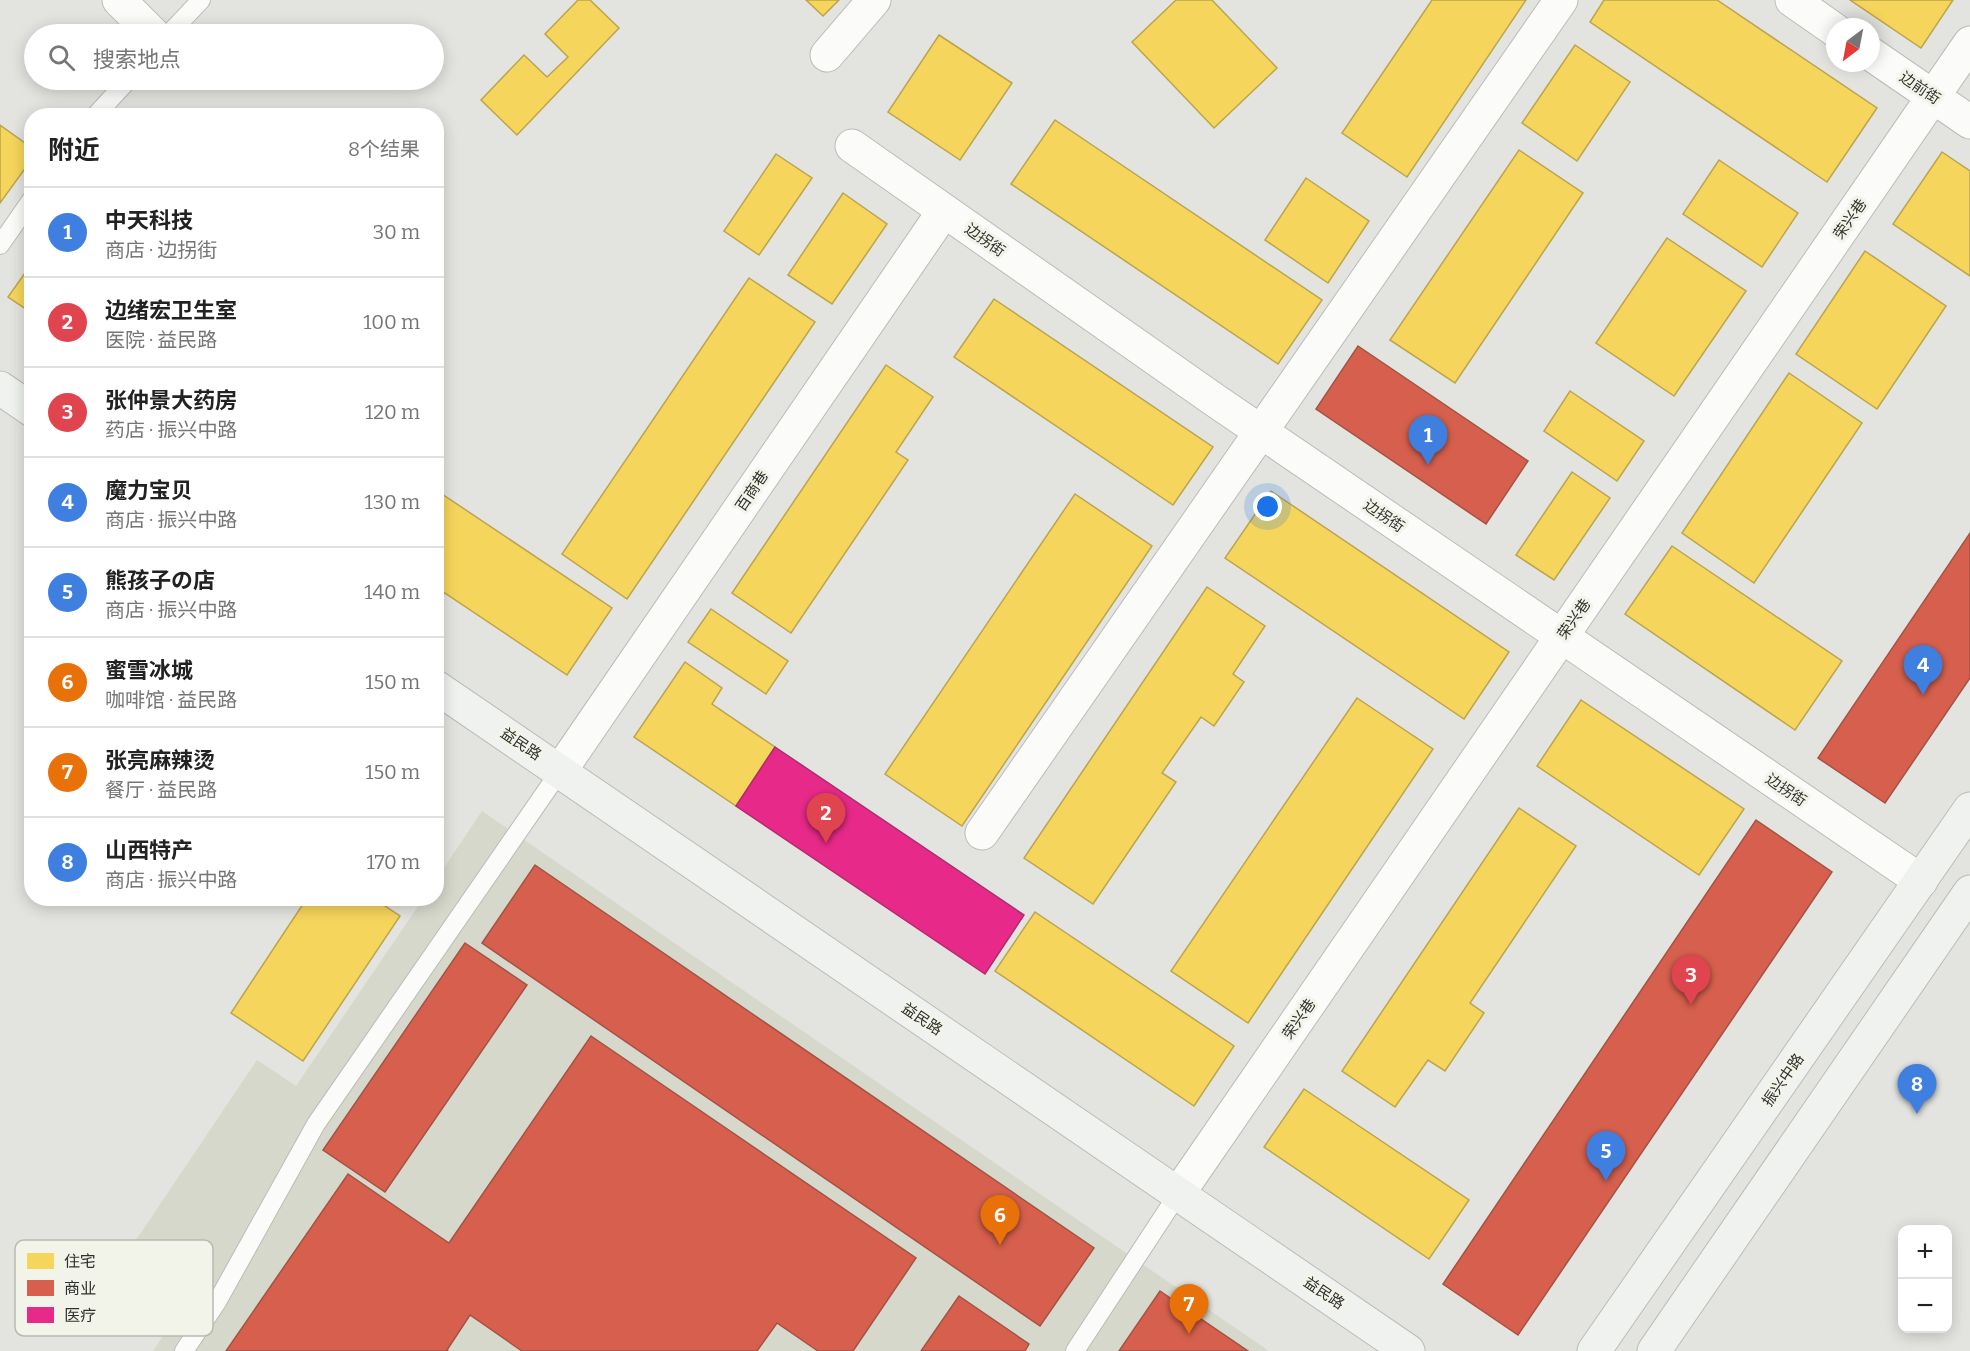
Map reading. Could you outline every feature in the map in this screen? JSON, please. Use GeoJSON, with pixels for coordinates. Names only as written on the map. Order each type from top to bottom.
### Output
{"type":"FeatureCollection","features":[{"type":"Feature","properties":{"kind":"street"},"geometry":{"type":"LineString","coordinates":[[119,0],[143,24]]}},
{"type":"Feature","properties":{"kind":"street"},"geometry":{"type":"LineString","coordinates":[[827,55],[874,0]]}},
{"type":"Feature","properties":{"kind":"street"},"geometry":{"type":"LineString","coordinates":[[982,833],[1561,0]]}},
{"type":"Feature","properties":{"kind":"street"},"geometry":{"type":"LineString","coordinates":[[1792,0],[1826,24]]}},
{"type":"Feature","properties":{"kind":"street","name":"荣兴巷"},"geometry":{"type":"LineString","coordinates":[[1178,1194],[1970,44]]}},
{"type":"Feature","properties":{"kind":"street","name":"边前街"},"geometry":{"type":"LineString","coordinates":[[1880,60],[1970,122]]}},
{"type":"Feature","properties":{"kind":"street","name":"边拐街"},"geometry":{"type":"LineString","coordinates":[[852,146],[1261,432],[1921,881]]}},
{"type":"Feature","properties":{"kind":"street","name":"百商巷"},"geometry":{"type":"LineString","coordinates":[[560,771],[944,211]]}},
{"type":"Feature","properties":{"kind":"street"},"geometry":{"type":"LineString","coordinates":[[0,388],[24,404]]}},
{"type":"Feature","properties":{"kind":"street","name":"益民路"},"geometry":{"type":"LineString","coordinates":[[444,692],[1178,1194],[1395,1347]]}},
{"type":"Feature","properties":{"kind":"street","name":"振兴中路"},"geometry":{"type":"LineString","coordinates":[[1594,1351],[1970,808]]}},
{"type":"Feature","properties":{"kind":"street"},"geometry":{"type":"LineString","coordinates":[[1654,1351],[1970,892]]}},
{"type":"Feature","properties":{"kind":"lane"},"geometry":{"type":"LineString","coordinates":[[178,24],[201,0]]}},
{"type":"Feature","properties":{"kind":"lane"},"geometry":{"type":"LineString","coordinates":[[102,108],[119,90]]}},
{"type":"Feature","properties":{"kind":"lane"},"geometry":{"type":"LineString","coordinates":[[0,244],[24,210]]}},
{"type":"Feature","properties":{"kind":"lane"},"geometry":{"type":"LineString","coordinates":[[213,1308],[316,1124],[560,771]]}},
{"type":"Feature","properties":{"kind":"lane"},"geometry":{"type":"LineString","coordinates":[[1075,1351],[1178,1194]]}},
{"type":"Feature","properties":{"kind":"lane"},"geometry":{"type":"LineString","coordinates":[[184,1351],[194,1336]]}},
{"type":"Feature","properties":{"kind":"shaded area"},"geometry":{"type":"Polygon","coordinates":[[[482,811],[1269,1351],[153,1351],[163,1336],[213,1336],[213,1240],[136,1240],[257,1060],[296,1086],[418,906],[444,906],[444,868],[482,811]]]}},
{"type":"Feature","properties":{"kind":"building: 住宅"},"geometry":{"type":"Polygon","coordinates":[[[578,0],[590,0],[619,28],[517,135],[481,100],[524,55],[547,77],[568,57],[545,34],[578,0]]]}},
{"type":"Feature","properties":{"kind":"building: 住宅"},"geometry":{"type":"Polygon","coordinates":[[[806,0],[839,0],[823,16],[806,0]]]}},
{"type":"Feature","properties":{"kind":"building: 住宅"},"geometry":{"type":"Polygon","coordinates":[[[1176,0],[1212,0],[1277,68],[1214,128],[1132,42],[1176,0]]]}},
{"type":"Feature","properties":{"kind":"building: 住宅"},"geometry":{"type":"Polygon","coordinates":[[[1432,0],[1526,0],[1407,177],[1342,133],[1432,0]]]}},
{"type":"Feature","properties":{"kind":"building: 住宅"},"geometry":{"type":"Polygon","coordinates":[[[1604,0],[1717,0],[1877,108],[1827,182],[1590,22],[1604,0]]]}},
{"type":"Feature","properties":{"kind":"building: 住宅"},"geometry":{"type":"Polygon","coordinates":[[[1850,0],[1953,0],[1921,48],[1880,20],[1880,18],[1850,0]]]}},
{"type":"Feature","properties":{"kind":"building: 住宅"},"geometry":{"type":"Polygon","coordinates":[[[939,35],[1012,83],[960,160],[888,112],[939,35]]]}},
{"type":"Feature","properties":{"kind":"building: 住宅"},"geometry":{"type":"Polygon","coordinates":[[[1575,45],[1630,82],[1577,161],[1522,123],[1575,45]]]}},
{"type":"Feature","properties":{"kind":"building: 住宅"},"geometry":{"type":"Polygon","coordinates":[[[1055,120],[1322,300],[1278,364],[1011,184],[1055,120]]]}},
{"type":"Feature","properties":{"kind":"building: 住宅"},"geometry":{"type":"Polygon","coordinates":[[[0,125],[24,142],[24,170],[0,203],[0,125]]]}},
{"type":"Feature","properties":{"kind":"building: 住宅"},"geometry":{"type":"Polygon","coordinates":[[[1519,150],[1583,193],[1455,383],[1390,340],[1519,150]]]}},
{"type":"Feature","properties":{"kind":"building: 住宅"},"geometry":{"type":"Polygon","coordinates":[[[1942,152],[1970,171],[1970,276],[1893,224],[1942,152]]]}},
{"type":"Feature","properties":{"kind":"building: 住宅"},"geometry":{"type":"Polygon","coordinates":[[[776,154],[812,178],[759,255],[724,231],[776,154]]]}},
{"type":"Feature","properties":{"kind":"building: 住宅"},"geometry":{"type":"Polygon","coordinates":[[[1719,160],[1798,213],[1762,267],[1683,214],[1719,160]]]}},
{"type":"Feature","properties":{"kind":"building: 住宅"},"geometry":{"type":"Polygon","coordinates":[[[1306,178],[1369,221],[1328,283],[1265,240],[1306,178]]]}},
{"type":"Feature","properties":{"kind":"building: 住宅"},"geometry":{"type":"Polygon","coordinates":[[[843,193],[887,224],[832,304],[788,275],[843,193]]]}},
{"type":"Feature","properties":{"kind":"building: 住宅"},"geometry":{"type":"Polygon","coordinates":[[[1667,238],[1746,291],[1674,396],[1596,343],[1667,238]]]}},
{"type":"Feature","properties":{"kind":"building: 住宅"},"geometry":{"type":"Polygon","coordinates":[[[1865,251],[1946,306],[1877,409],[1796,354],[1865,251]]]}},
{"type":"Feature","properties":{"kind":"building: 住宅"},"geometry":{"type":"Polygon","coordinates":[[[24,274],[24,308],[8,297],[24,274]]]}},
{"type":"Feature","properties":{"kind":"building: 住宅"},"geometry":{"type":"Polygon","coordinates":[[[749,278],[815,322],[627,599],[562,554],[749,278]]]}},
{"type":"Feature","properties":{"kind":"building: 住宅"},"geometry":{"type":"Polygon","coordinates":[[[994,299],[1213,447],[1173,505],[954,357],[994,299]]]}},
{"type":"Feature","properties":{"kind":"building: 住宅"},"geometry":{"type":"Polygon","coordinates":[[[886,365],[933,397],[896,452],[908,460],[791,633],[732,593],[886,365]]]}},
{"type":"Feature","properties":{"kind":"building: 住宅"},"geometry":{"type":"Polygon","coordinates":[[[1789,373],[1862,423],[1754,583],[1682,533],[1789,373]]]}},
{"type":"Feature","properties":{"kind":"building: 住宅"},"geometry":{"type":"Polygon","coordinates":[[[1570,391],[1644,441],[1617,481],[1544,431],[1570,391]]]}},
{"type":"Feature","properties":{"kind":"building: 住宅"},"geometry":{"type":"Polygon","coordinates":[[[1572,472],[1610,498],[1554,580],[1516,555],[1572,472]]]}},
{"type":"Feature","properties":{"kind":"building: 住宅"},"geometry":{"type":"Polygon","coordinates":[[[1271,491],[1509,652],[1464,719],[1225,558],[1271,491]]]}},
{"type":"Feature","properties":{"kind":"building: 住宅"},"geometry":{"type":"Polygon","coordinates":[[[1075,494],[1152,546],[962,826],[885,774],[1075,494]]]}},
{"type":"Feature","properties":{"kind":"building: 住宅"},"geometry":{"type":"Polygon","coordinates":[[[444,495],[612,608],[567,675],[444,592],[444,495]]]}},
{"type":"Feature","properties":{"kind":"building: 住宅"},"geometry":{"type":"Polygon","coordinates":[[[1672,546],[1842,661],[1795,730],[1625,614],[1672,546]]]}},
{"type":"Feature","properties":{"kind":"building: 住宅"},"geometry":{"type":"Polygon","coordinates":[[[1207,587],[1265,626],[1233,674],[1244,682],[1214,726],[1201,717],[1162,773],[1176,782],[1093,904],[1024,858],[1207,587]]]}},
{"type":"Feature","properties":{"kind":"building: 住宅"},"geometry":{"type":"Polygon","coordinates":[[[711,609],[788,661],[766,694],[688,642],[711,609]]]}},
{"type":"Feature","properties":{"kind":"building: 住宅"},"geometry":{"type":"Polygon","coordinates":[[[685,662],[722,688],[712,704],[775,747],[736,806],[634,737],[685,662]]]}},
{"type":"Feature","properties":{"kind":"building: 住宅"},"geometry":{"type":"Polygon","coordinates":[[[1357,698],[1433,749],[1248,1023],[1171,971],[1357,698]]]}},
{"type":"Feature","properties":{"kind":"building: 住宅"},"geometry":{"type":"Polygon","coordinates":[[[1581,700],[1744,809],[1699,875],[1537,766],[1581,700]]]}},
{"type":"Feature","properties":{"kind":"building: 住宅"},"geometry":{"type":"Polygon","coordinates":[[[1519,808],[1576,846],[1470,1003],[1484,1013],[1445,1071],[1428,1060],[1395,1107],[1342,1071],[1519,808]]]}},
{"type":"Feature","properties":{"kind":"building: 住宅"},"geometry":{"type":"Polygon","coordinates":[[[302,906],[385,906],[400,916],[303,1061],[231,1013],[302,906]]]}},
{"type":"Feature","properties":{"kind":"building: 住宅"},"geometry":{"type":"Polygon","coordinates":[[[1035,912],[1234,1046],[1194,1106],[995,971],[1035,912]]]}},
{"type":"Feature","properties":{"kind":"building: 住宅"},"geometry":{"type":"Polygon","coordinates":[[[1304,1089],[1469,1200],[1429,1259],[1264,1147],[1304,1089]]]}},
{"type":"Feature","properties":{"kind":"building: 商业"},"geometry":{"type":"Polygon","coordinates":[[[1358,346],[1528,461],[1486,524],[1316,409],[1358,346]]]}},
{"type":"Feature","properties":{"kind":"building: 商业"},"geometry":{"type":"Polygon","coordinates":[[[1970,533],[1970,678],[1885,803],[1818,758],[1970,533]]]}},
{"type":"Feature","properties":{"kind":"building: 商业"},"geometry":{"type":"Polygon","coordinates":[[[1756,820],[1832,872],[1518,1335],[1443,1284],[1756,820]]]}},
{"type":"Feature","properties":{"kind":"building: 商业"},"geometry":{"type":"Polygon","coordinates":[[[535,865],[1094,1248],[1040,1326],[482,943],[535,865]]]}},
{"type":"Feature","properties":{"kind":"building: 商业"},"geometry":{"type":"Polygon","coordinates":[[[465,943],[527,985],[385,1192],[323,1150],[465,943]]]}},
{"type":"Feature","properties":{"kind":"building: 商业"},"geometry":{"type":"Polygon","coordinates":[[[591,1036],[916,1258],[853,1351],[818,1351],[777,1323],[757,1351],[522,1351],[470,1315],[448,1351],[226,1351],[348,1174],[449,1243],[591,1036]]]}},
{"type":"Feature","properties":{"kind":"building: 商业"},"geometry":{"type":"Polygon","coordinates":[[[1160,1291],[1248,1351],[1119,1351],[1160,1291]]]}},
{"type":"Feature","properties":{"kind":"building: 商业"},"geometry":{"type":"Polygon","coordinates":[[[959,1296],[1029,1344],[1025,1351],[921,1351],[959,1296]]]}},
{"type":"Feature","properties":{"kind":"building: 医疗"},"geometry":{"type":"Polygon","coordinates":[[[775,747],[1024,915],[985,974],[736,806],[775,747]]]}},
{"type":"Feature","properties":{"kind":"place","name":"中天科技"},"geometry":{"type":"Point","coordinates":[1428,465]}},
{"type":"Feature","properties":{"kind":"place","name":"魔力宝贝"},"geometry":{"type":"Point","coordinates":[1923,695]}},
{"type":"Feature","properties":{"kind":"place","name":"边绪宏卫生室"},"geometry":{"type":"Point","coordinates":[826,843]}},
{"type":"Feature","properties":{"kind":"place","name":"张仲景大药房"},"geometry":{"type":"Point","coordinates":[1691,1005]}},
{"type":"Feature","properties":{"kind":"place","name":"山西特产"},"geometry":{"type":"Point","coordinates":[1917,1114]}},
{"type":"Feature","properties":{"kind":"place","name":"熊孩子の店"},"geometry":{"type":"Point","coordinates":[1606,1181]}},
{"type":"Feature","properties":{"kind":"place","name":"蜜雪冰城"},"geometry":{"type":"Point","coordinates":[1000,1245]}},
{"type":"Feature","properties":{"kind":"place","name":"张亮麻辣烫"},"geometry":{"type":"Point","coordinates":[1189,1334]}}]}
